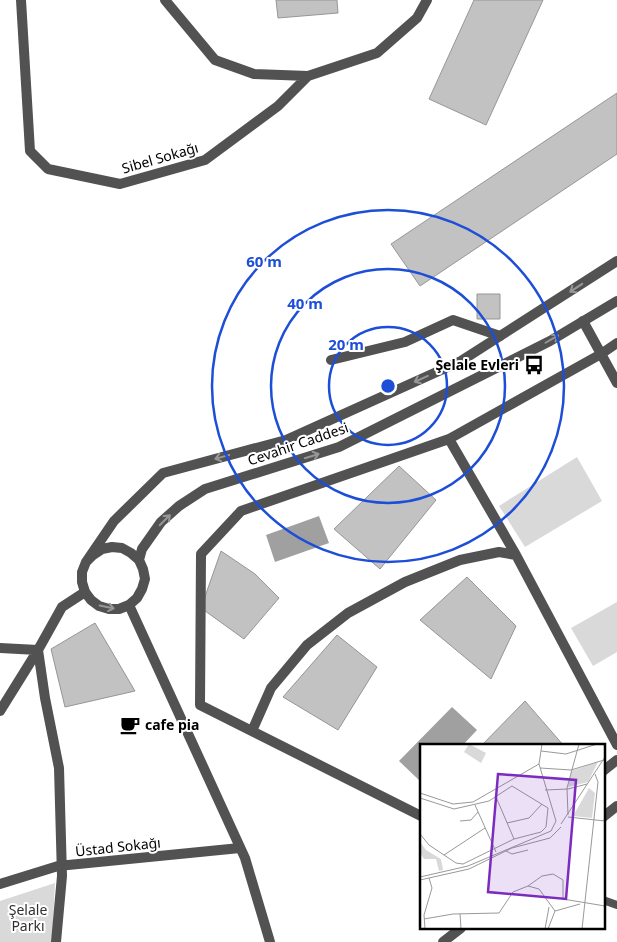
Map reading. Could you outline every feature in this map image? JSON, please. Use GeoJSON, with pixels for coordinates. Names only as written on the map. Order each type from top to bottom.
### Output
{"type":"FeatureCollection","features":[{"type":"Feature","properties":{"kind":"street","name":"Sibel Sokağı"},"geometry":{"type":"LineString","coordinates":[[21,0],[30,151],[48,169],[120,184],[205,160],[278,106],[308,76]]}},
{"type":"Feature","properties":{"kind":"street"},"geometry":{"type":"LineString","coordinates":[[165,0],[215,60],[254,74],[308,76],[377,52],[418,18],[427,0]]}},
{"type":"Feature","properties":{"kind":"street","name":"Cevahir Caddesi"},"geometry":{"type":"LineString","coordinates":[[85,592],[82,577],[86,562],[114,521],[163,473],[286,440],[461,361],[617,262]]}},
{"type":"Feature","properties":{"kind":"street","name":"Cevahir Caddesi"},"geometry":{"type":"LineString","coordinates":[[139,560],[142,549],[161,522],[179,506],[205,489],[339,447],[550,341],[617,301]]}},
{"type":"Feature","properties":{"kind":"street"},"geometry":{"type":"LineString","coordinates":[[331,360],[405,342],[453,320],[500,336]]}},
{"type":"Feature","properties":{"kind":"street"},"geometry":{"type":"LineString","coordinates":[[583,321],[617,383]]}},
{"type":"Feature","properties":{"kind":"street"},"geometry":{"type":"LineString","coordinates":[[420,816],[200,705],[202,554],[241,512],[449,439],[601,354],[617,343]]}},
{"type":"Feature","properties":{"kind":"street"},"geometry":{"type":"LineString","coordinates":[[449,439],[516,555],[617,745]]}},
{"type":"Feature","properties":{"kind":"street"},"geometry":{"type":"LineString","coordinates":[[0,711],[38,650],[62,606],[85,592],[99,606],[119,609],[129,605],[142,590],[143,569],[139,560],[122,548],[112,547],[97,552],[86,562]]}},
{"type":"Feature","properties":{"kind":"street"},"geometry":{"type":"LineString","coordinates":[[252,732],[271,688],[307,645],[348,613],[405,582],[460,560],[499,552],[516,555]]}},
{"type":"Feature","properties":{"kind":"street"},"geometry":{"type":"LineString","coordinates":[[129,605],[240,848],[270,942]]}},
{"type":"Feature","properties":{"kind":"street"},"geometry":{"type":"LineString","coordinates":[[0,648],[38,650]]}},
{"type":"Feature","properties":{"kind":"street"},"geometry":{"type":"LineString","coordinates":[[38,650],[45,698],[59,768],[62,866],[56,942]]}},
{"type":"Feature","properties":{"kind":"street"},"geometry":{"type":"LineString","coordinates":[[604,771],[617,760]]}},
{"type":"Feature","properties":{"kind":"street"},"geometry":{"type":"LineString","coordinates":[[604,816],[617,806]]}},
{"type":"Feature","properties":{"kind":"street","name":"Üstad Sokağı"},"geometry":{"type":"LineString","coordinates":[[0,884],[62,866],[240,848]]}},
{"type":"Feature","properties":{"kind":"street"},"geometry":{"type":"LineString","coordinates":[[443,942],[458,930]]}},
{"type":"Feature","properties":{"kind":"lane"},"geometry":{"type":"LineString","coordinates":[[604,900],[617,905]]}},
{"type":"Feature","properties":{"kind":"green space"},"geometry":{"type":"Polygon","coordinates":[[[577,457],[602,501],[525,547],[499,506],[577,457]]]}},
{"type":"Feature","properties":{"kind":"green space"},"geometry":{"type":"Polygon","coordinates":[[[617,602],[617,652],[593,666],[571,628],[617,602]]]}},
{"type":"Feature","properties":{"kind":"green space","name":"Şelale Parkı"},"geometry":{"type":"Polygon","coordinates":[[[55,883],[52,942],[0,942],[0,901],[55,883]]]}},
{"type":"Feature","properties":{"kind":"shaded area"},"geometry":{"type":"Polygon","coordinates":[[[319,516],[329,543],[275,562],[266,535],[319,516]]]}},
{"type":"Feature","properties":{"kind":"shaded area"},"geometry":{"type":"Polygon","coordinates":[[[452,707],[477,730],[464,744],[420,744],[420,781],[399,761],[452,707]]]}},
{"type":"Feature","properties":{"kind":"building"},"geometry":{"type":"Polygon","coordinates":[[[276,0],[337,0],[338,13],[278,18],[276,0]]]}},
{"type":"Feature","properties":{"kind":"building"},"geometry":{"type":"Polygon","coordinates":[[[474,0],[543,0],[486,125],[429,99],[474,0]]]}},
{"type":"Feature","properties":{"kind":"building"},"geometry":{"type":"Polygon","coordinates":[[[617,93],[617,154],[420,286],[391,244],[617,93]]]}},
{"type":"Feature","properties":{"kind":"building"},"geometry":{"type":"Polygon","coordinates":[[[477,294],[500,294],[500,319],[477,319],[477,294]]]}},
{"type":"Feature","properties":{"kind":"building"},"geometry":{"type":"Polygon","coordinates":[[[399,466],[436,500],[380,569],[334,529],[399,466]]]}},
{"type":"Feature","properties":{"kind":"building"},"geometry":{"type":"Polygon","coordinates":[[[221,551],[255,574],[279,598],[244,639],[201,608],[221,551]]]}},
{"type":"Feature","properties":{"kind":"building"},"geometry":{"type":"Polygon","coordinates":[[[467,577],[516,626],[491,679],[420,620],[467,577]]]}},
{"type":"Feature","properties":{"kind":"building"},"geometry":{"type":"Polygon","coordinates":[[[95,623],[135,691],[65,707],[51,649],[95,623]]]}},
{"type":"Feature","properties":{"kind":"building"},"geometry":{"type":"Polygon","coordinates":[[[337,635],[377,667],[338,730],[283,697],[337,635]]]}},
{"type":"Feature","properties":{"kind":"building"},"geometry":{"type":"Polygon","coordinates":[[[525,701],[562,744],[483,744],[525,701]]]}},
{"type":"Feature","properties":{"kind":"place","name":"Şelale Evleri"},"geometry":{"type":"Point","coordinates":[534,365]}},
{"type":"Feature","properties":{"kind":"place","name":"cafe pia"},"geometry":{"type":"Point","coordinates":[130,725]}}]}
